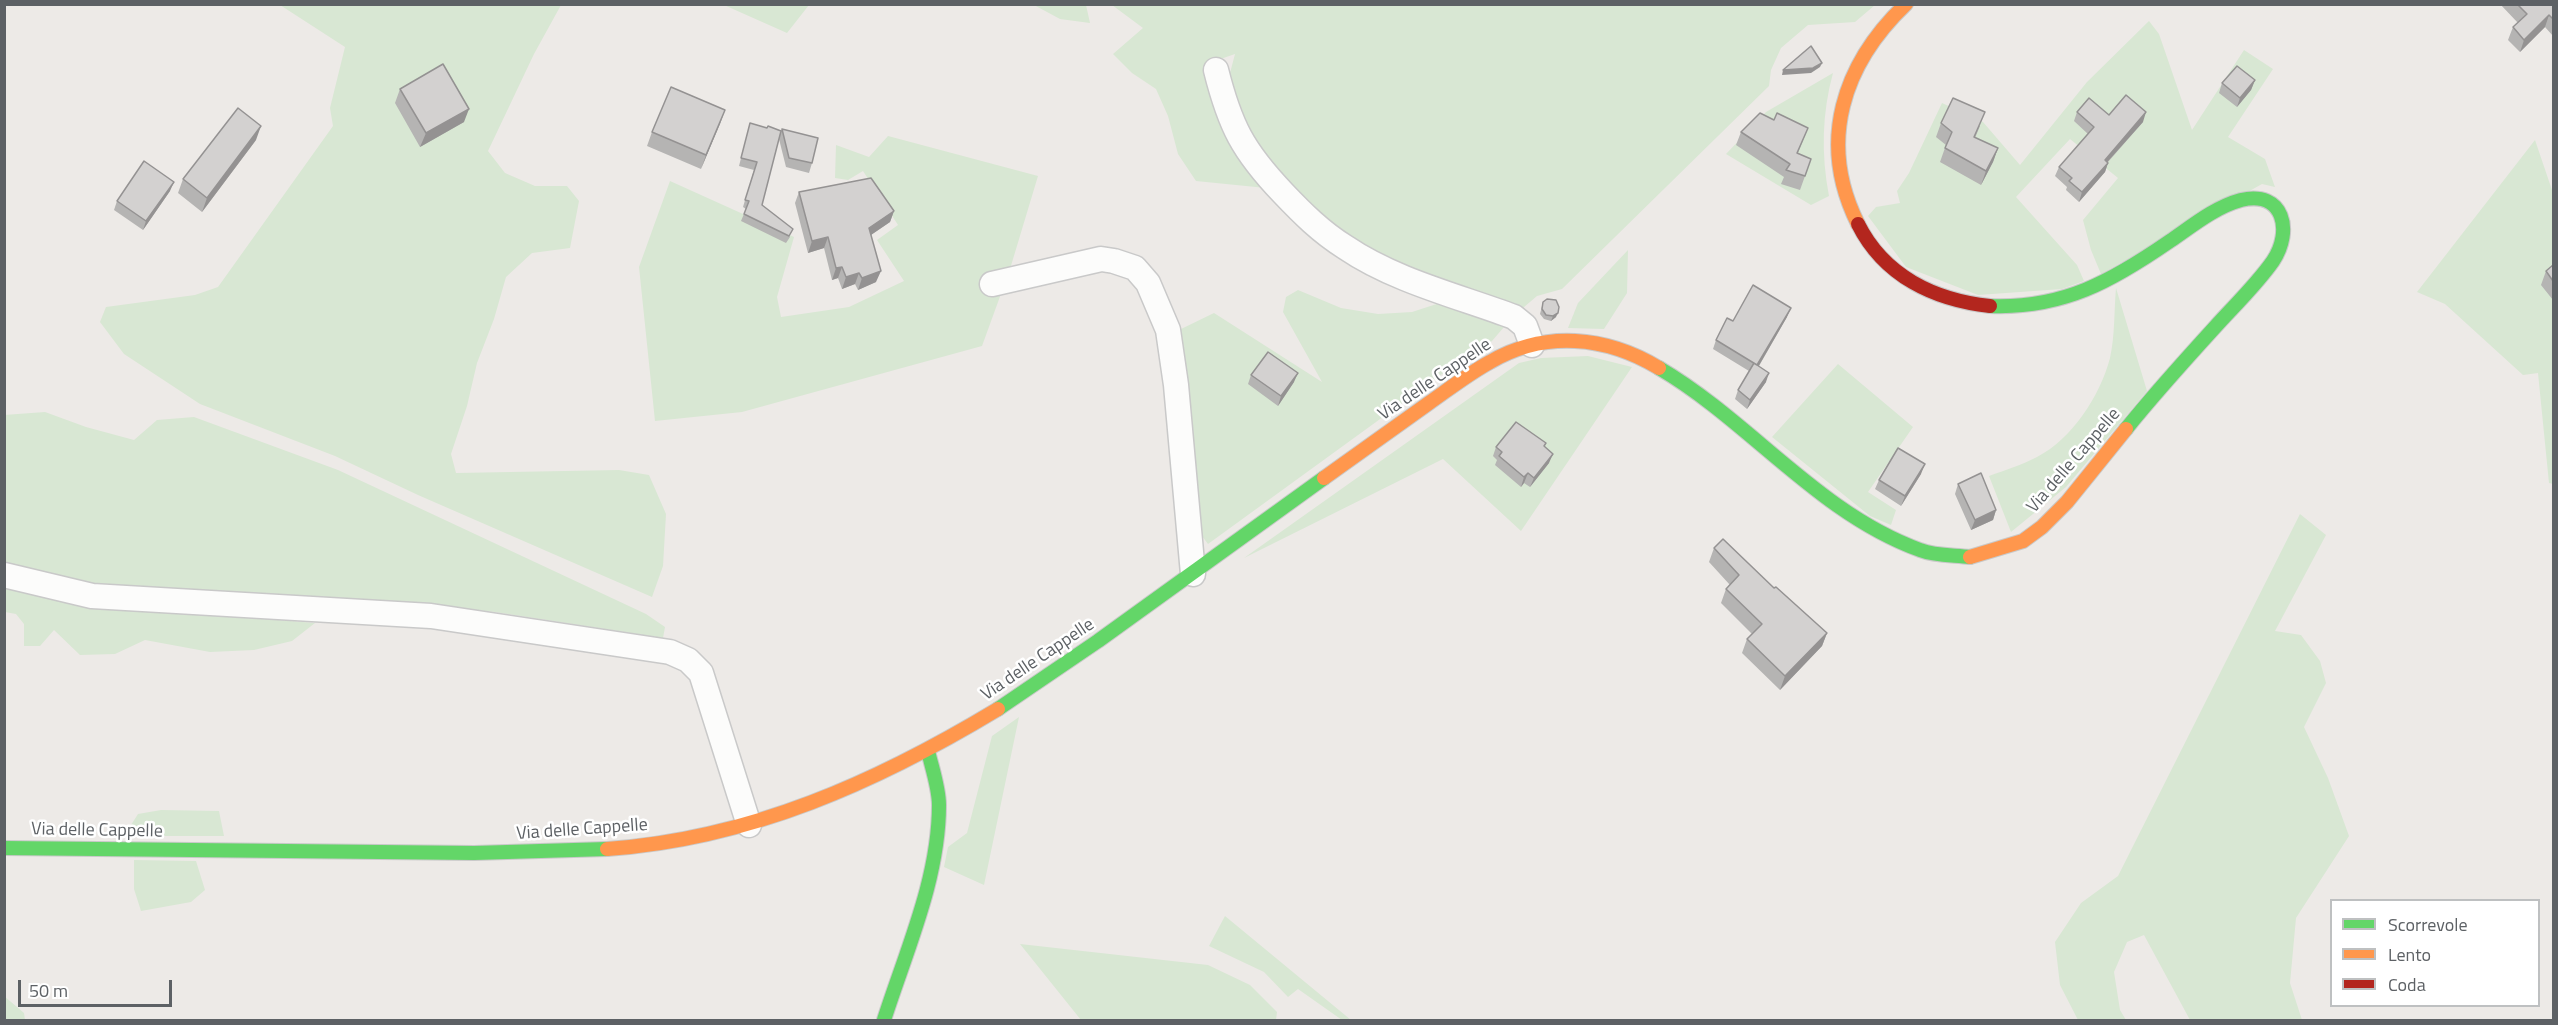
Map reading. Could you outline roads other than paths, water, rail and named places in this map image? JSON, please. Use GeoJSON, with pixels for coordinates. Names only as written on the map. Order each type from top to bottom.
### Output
{"type":"FeatureCollection","features":[{"type":"Feature","properties":{"kind":"main road","name":"Via delle Cappelle"},"geometry":{"type":"LineString","coordinates":[[4,849],[552,852],[671,841],[749,825],[829,798],[928,752],[1024,692],[1489,362],[1532,345],[1564,342],[1601,344],[1635,353],[1653,362],[1685,382],[1848,514],[1866,526],[1914,550],[1952,557],[1986,555],[2022,542],[2045,524],[2067,502],[2152,398],[2272,262],[2283,243],[2285,225],[2276,207],[2257,198],[2246,199],[2220,209],[2092,289],[2054,302],[2032,305],[1980,306],[1953,301],[1930,293],[1907,281],[1887,267],[1870,247],[1857,224],[1847,198],[1840,168],[1839,136],[1842,110],[1857,61],[1868,43],[1905,4]]}},
{"type":"Feature","properties":{"kind":"main road"},"geometry":{"type":"LineString","coordinates":[[884,1020],[926,890],[936,847],[939,803],[928,752]]}},
{"type":"Feature","properties":{"kind":"street"},"geometry":{"type":"LineString","coordinates":[[1216,70],[1224,104],[1236,132],[1257,164],[1321,230],[1346,248],[1396,274],[1514,317],[1525,326],[1532,345]]}},
{"type":"Feature","properties":{"kind":"street"},"geometry":{"type":"LineString","coordinates":[[992,284],[1101,259],[1135,268],[1148,283],[1168,330],[1176,385],[1193,574]]}},
{"type":"Feature","properties":{"kind":"street"},"geometry":{"type":"LineString","coordinates":[[4,575],[92,596],[431,616],[670,652],[688,660],[701,672],[749,825]]}}]}
